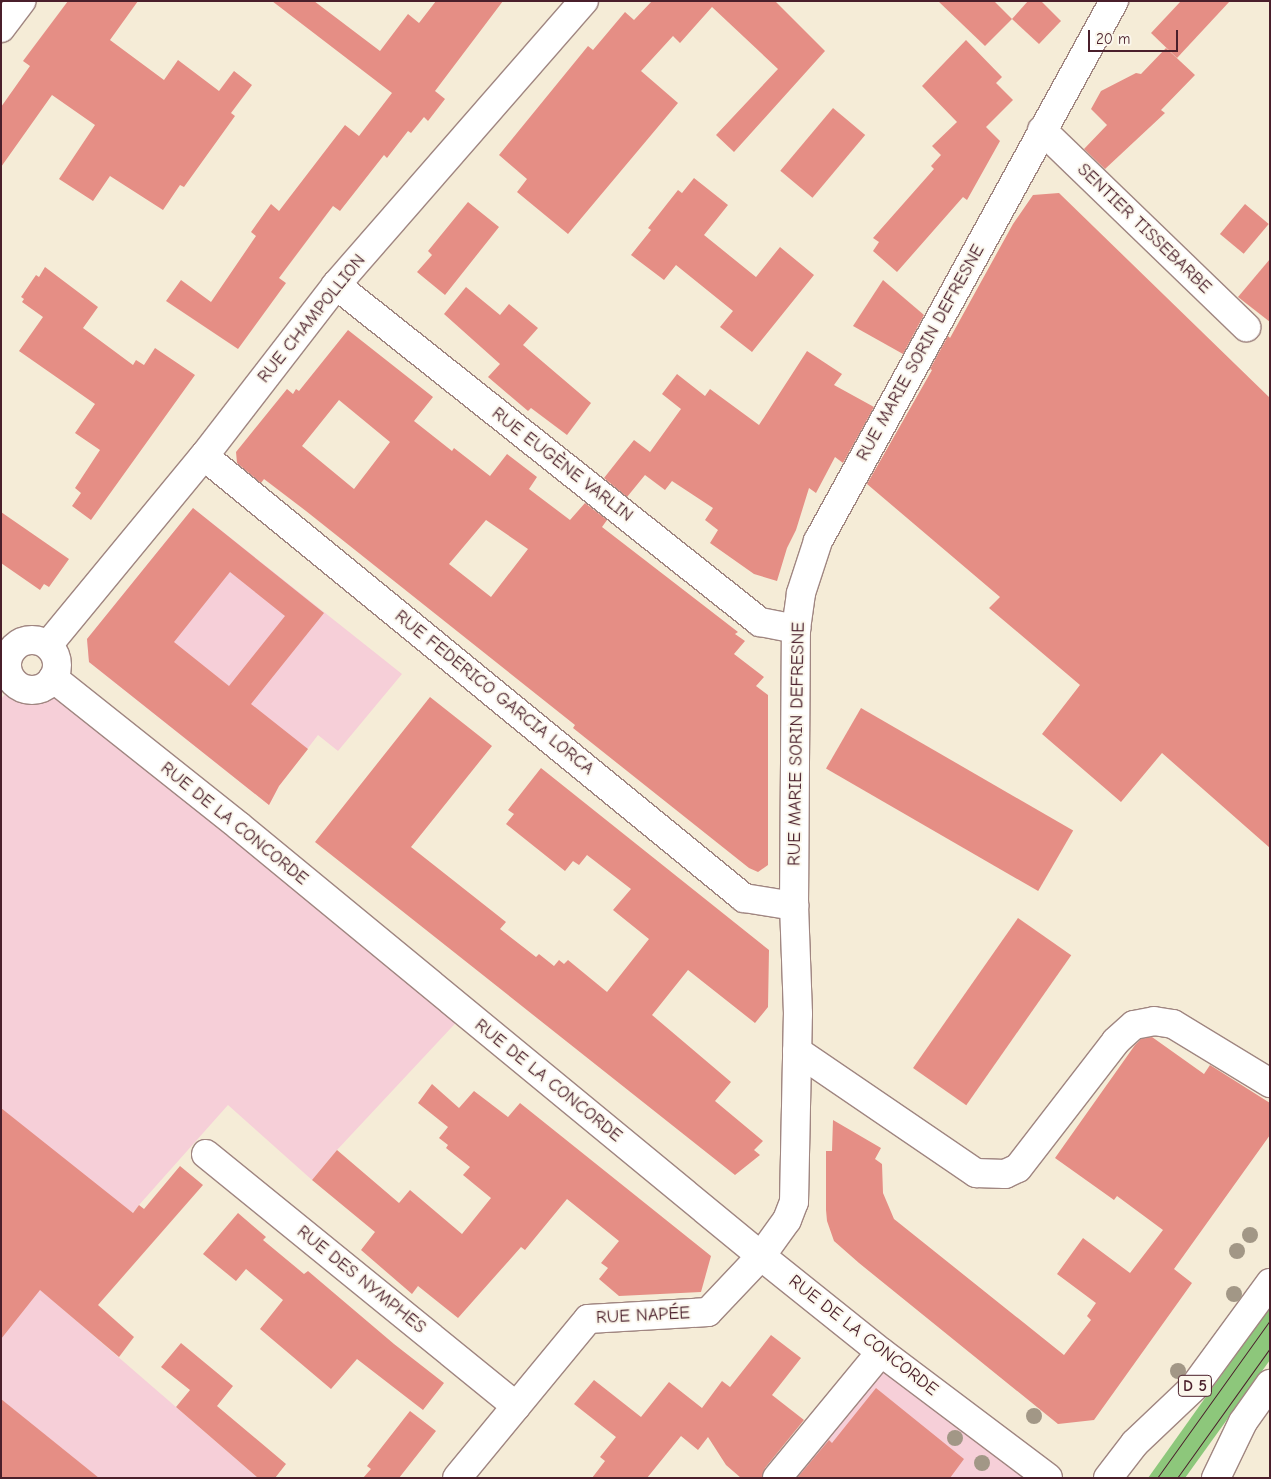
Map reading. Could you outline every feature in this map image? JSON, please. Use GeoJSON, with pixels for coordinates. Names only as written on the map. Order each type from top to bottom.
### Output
{"type":"FeatureCollection","features":[{"type":"Feature","properties":{"kind":"street"},"geometry":{"type":"LineString","coordinates":[[1,28],[22,1]]}},
{"type":"Feature","properties":{"kind":"street","name":"RUE CHAMPOLLION"},"geometry":{"type":"LineString","coordinates":[[48,645],[204,456],[336,285],[584,1]]}},
{"type":"Feature","properties":{"kind":"street","name":"RUE MARIE SORIN DEFRESNE"},"geometry":{"type":"LineString","coordinates":[[761,1256],[787,1220],[794,1202],[797,1051],[794,906],[796,628],[801,593],[818,541],[1114,1]]}},
{"type":"Feature","properties":{"kind":"street","name":"SENTIER TISSEBARBE"},"geometry":{"type":"LineString","coordinates":[[1042,130],[1246,327]]}},
{"type":"Feature","properties":{"kind":"street","name":"RUE EUGÈNE VARLIN"},"geometry":{"type":"LineString","coordinates":[[336,285],[760,622],[796,628]]}},
{"type":"Feature","properties":{"kind":"street","name":"RUE FEDERICO GARCIA LORCA"},"geometry":{"type":"LineString","coordinates":[[204,456],[744,898],[794,906]]}},
{"type":"Feature","properties":{"kind":"street"},"geometry":{"type":"LineString","coordinates":[[35,639],[48,645],[55,655],[57,667],[53,678],[45,686],[35,690],[24,688],[8,691],[6,645],[35,639]]}},
{"type":"Feature","properties":{"kind":"street","name":"RUE DE LA CONCORDE"},"geometry":{"type":"LineString","coordinates":[[53,678],[231,820],[761,1256],[881,1352],[1048,1478]]}},
{"type":"Feature","properties":{"kind":"street"},"geometry":{"type":"LineString","coordinates":[[797,1051],[976,1173],[1005,1174],[1018,1168],[1116,1041],[1134,1025],[1154,1022],[1174,1024],[1270,1083]]}},
{"type":"Feature","properties":{"kind":"street","name":"RUE DES NYMPHES"},"geometry":{"type":"LineString","coordinates":[[206,1154],[516,1406]]}},
{"type":"Feature","properties":{"kind":"street","name":"RUE NAPÉE"},"geometry":{"type":"LineString","coordinates":[[457,1478],[588,1319],[708,1312],[761,1256]]}},
{"type":"Feature","properties":{"kind":"street","name":"D 5"},"geometry":{"type":"LineString","coordinates":[[1108,1478],[1135,1443],[1194,1387],[1270,1283]]}},
{"type":"Feature","properties":{"kind":"street"},"geometry":{"type":"LineString","coordinates":[[777,1478],[881,1352]]}},
{"type":"Feature","properties":{"kind":"street"},"geometry":{"type":"LineString","coordinates":[[1216,1478],[1243,1422],[1270,1384]]}},
{"type":"Feature","properties":{"kind":"shaded area"},"geometry":{"type":"Polygon","coordinates":[[[193,508],[402,674],[338,751],[318,735],[279,786],[269,805],[89,662],[87,639],[193,508]]]}},
{"type":"Feature","properties":{"kind":"shaded area"},"geometry":{"type":"Polygon","coordinates":[[[14,683],[24,688],[35,690],[45,686],[465,1013],[337,1150],[312,1180],[228,1105],[139,1205],[57,1304],[258,1478],[1,1478],[1,699],[14,683]]]}},
{"type":"Feature","properties":{"kind":"shaded area"},"geometry":{"type":"Polygon","coordinates":[[[881,1352],[1048,1478],[777,1478],[881,1352]]]}},
{"type":"Feature","properties":{"kind":"green space"},"geometry":{"type":"Polygon","coordinates":[[[1270,1307],[1270,1360],[1185,1478],[1148,1478],[1270,1307]]]}},
{"type":"Feature","properties":{"kind":"building"},"geometry":{"type":"Polygon","coordinates":[[[68,1],[138,1],[110,40],[164,80],[178,60],[219,91],[234,71],[252,85],[231,113],[235,116],[184,187],[180,185],[163,210],[110,176],[93,201],[59,179],[95,125],[52,95],[1,167],[1,107],[30,66],[23,61],[68,1]]]}},
{"type":"Feature","properties":{"kind":"building"},"geometry":{"type":"Polygon","coordinates":[[[272,1],[314,1],[380,51],[408,14],[419,23],[436,1],[503,1],[435,91],[445,99],[428,121],[424,117],[411,133],[408,131],[387,158],[384,155],[340,211],[333,206],[279,278],[286,283],[238,349],[166,301],[181,280],[211,302],[256,236],[251,232],[271,204],[279,211],[345,125],[359,136],[392,93],[272,1]]]}},
{"type":"Feature","properties":{"kind":"building"},"geometry":{"type":"Polygon","coordinates":[[[652,1],[775,1],[825,51],[734,152],[716,135],[778,69],[712,7],[680,43],[673,36],[641,71],[678,103],[568,234],[517,192],[527,179],[499,155],[588,46],[593,50],[625,12],[634,20],[652,1]]]}},
{"type":"Feature","properties":{"kind":"building"},"geometry":{"type":"Polygon","coordinates":[[[938,1],[994,1],[1012,19],[985,46],[938,1]]]}},
{"type":"Feature","properties":{"kind":"building"},"geometry":{"type":"Polygon","coordinates":[[[1028,1],[1041,1],[1061,21],[1039,44],[1012,19],[1028,1]]]}},
{"type":"Feature","properties":{"kind":"building"},"geometry":{"type":"Polygon","coordinates":[[[1181,1],[1230,1],[1177,58],[1151,33],[1181,1]]]}},
{"type":"Feature","properties":{"kind":"building"},"geometry":{"type":"Polygon","coordinates":[[[966,40],[1002,77],[996,83],[1013,100],[986,127],[1000,141],[967,200],[963,197],[897,272],[873,251],[879,242],[873,238],[934,169],[931,166],[941,155],[932,146],[957,122],[922,86],[966,40]]]}},
{"type":"Feature","properties":{"kind":"building"},"geometry":{"type":"Polygon","coordinates":[[[1166,48],[1195,75],[1161,110],[1165,113],[1105,169],[1084,149],[1107,125],[1091,109],[1101,91],[1136,73],[1141,74],[1166,48]]]}},
{"type":"Feature","properties":{"kind":"building"},"geometry":{"type":"Polygon","coordinates":[[[833,108],[865,135],[812,198],[780,171],[833,108]]]}},
{"type":"Feature","properties":{"kind":"building"},"geometry":{"type":"Polygon","coordinates":[[[694,178],[728,205],[704,235],[756,277],[780,247],[814,275],[752,352],[720,327],[733,311],[676,265],[664,280],[631,255],[651,230],[648,228],[678,190],[682,193],[694,178]]]}},
{"type":"Feature","properties":{"kind":"building"},"geometry":{"type":"Polygon","coordinates":[[[1059,193],[1270,398],[1270,848],[1162,753],[1121,802],[1042,734],[1080,685],[989,608],[1000,597],[867,484],[932,370],[930,369],[948,336],[950,338],[1013,224],[1033,195],[1059,193]]]}},
{"type":"Feature","properties":{"kind":"building"},"geometry":{"type":"Polygon","coordinates":[[[468,202],[499,227],[445,295],[417,272],[432,255],[428,251],[468,202]]]}},
{"type":"Feature","properties":{"kind":"building"},"geometry":{"type":"Polygon","coordinates":[[[1245,204],[1269,224],[1244,254],[1220,234],[1245,204]]]}},
{"type":"Feature","properties":{"kind":"building"},"geometry":{"type":"Polygon","coordinates":[[[1270,259],[1270,322],[1238,297],[1270,259]]]}},
{"type":"Feature","properties":{"kind":"building"},"geometry":{"type":"Polygon","coordinates":[[[45,267],[98,307],[83,328],[133,365],[136,360],[144,365],[155,348],[195,375],[91,520],[72,506],[81,493],[75,488],[100,450],[75,433],[95,404],[19,351],[43,317],[22,302],[24,299],[21,297],[36,275],[39,277],[45,267]]]}},
{"type":"Feature","properties":{"kind":"building"},"geometry":{"type":"Polygon","coordinates":[[[883,280],[924,315],[903,354],[853,326],[883,280]]]}},
{"type":"Feature","properties":{"kind":"building"},"geometry":{"type":"Polygon","coordinates":[[[466,287],[500,315],[509,304],[538,328],[523,345],[591,403],[567,435],[531,408],[528,411],[488,377],[500,364],[444,314],[466,287]]]}},
{"type":"Feature","properties":{"kind":"building"},"geometry":{"type":"Polygon","coordinates":[[[348,330],[433,397],[414,421],[452,451],[454,448],[490,476],[507,454],[537,477],[529,489],[570,520],[585,503],[607,520],[602,527],[738,632],[735,634],[745,641],[734,654],[764,677],[756,686],[768,695],[768,865],[758,872],[749,868],[573,728],[575,725],[306,511],[264,479],[261,483],[237,463],[236,452],[287,389],[293,394],[296,389],[299,391],[348,330]],[[339,400],[302,446],[354,489],[390,442],[339,400]],[[486,520],[449,564],[491,597],[528,549],[486,520]]]}},
{"type":"Feature","properties":{"kind":"building"},"geometry":{"type":"Polygon","coordinates":[[[807,351],[842,374],[834,385],[874,407],[843,463],[835,457],[816,493],[809,488],[777,581],[754,574],[710,543],[718,530],[705,520],[713,508],[672,481],[665,490],[645,475],[627,497],[604,478],[634,440],[650,452],[681,409],[662,394],[677,374],[705,396],[710,389],[759,425],[807,351]]]}},
{"type":"Feature","properties":{"kind":"building"},"geometry":{"type":"Polygon","coordinates":[[[193,508],[324,613],[251,704],[308,749],[279,786],[269,805],[89,662],[87,639],[193,508]],[[230,572],[174,642],[229,686],[285,616],[230,572]]]}},
{"type":"Feature","properties":{"kind":"building"},"geometry":{"type":"Polygon","coordinates":[[[1,512],[69,559],[49,587],[44,584],[40,590],[1,563],[1,512]]]}},
{"type":"Feature","properties":{"kind":"building"},"geometry":{"type":"Polygon","coordinates":[[[430,697],[492,746],[411,847],[506,922],[500,929],[536,957],[539,954],[554,966],[559,960],[564,964],[568,960],[607,992],[649,939],[613,910],[631,889],[587,855],[579,865],[573,861],[565,871],[506,824],[514,814],[508,810],[541,768],[769,950],[768,1007],[755,1023],[688,970],[652,1015],[731,1082],[715,1101],[763,1141],[754,1150],[760,1155],[735,1175],[315,842],[430,697]]]}},
{"type":"Feature","properties":{"kind":"building"},"geometry":{"type":"Polygon","coordinates":[[[861,708],[1073,830],[1038,891],[826,769],[861,708]]]}},
{"type":"Feature","properties":{"kind":"building"},"geometry":{"type":"Polygon","coordinates":[[[1018,918],[1071,955],[966,1105],[913,1068],[1018,918]]]}},
{"type":"Feature","properties":{"kind":"building"},"geometry":{"type":"Polygon","coordinates":[[[1152,1037],[1204,1074],[1210,1065],[1270,1103],[1270,1135],[1174,1269],[1192,1283],[1094,1420],[1058,1424],[834,1241],[827,1221],[826,1210],[826,1151],[832,1151],[833,1120],[881,1148],[875,1159],[882,1164],[883,1193],[894,1219],[1064,1355],[1091,1320],[1087,1316],[1096,1303],[1057,1274],[1083,1238],[1130,1273],[1163,1230],[1117,1196],[1114,1200],[1055,1158],[1135,1045],[1141,1039],[1152,1037]]]}},
{"type":"Feature","properties":{"kind":"building"},"geometry":{"type":"Polygon","coordinates":[[[432,1084],[459,1108],[474,1091],[508,1117],[520,1103],[711,1256],[701,1292],[619,1296],[599,1279],[608,1268],[601,1263],[619,1241],[567,1199],[525,1250],[521,1247],[458,1318],[418,1286],[412,1294],[361,1250],[375,1232],[312,1180],[337,1150],[399,1203],[410,1190],[462,1234],[491,1198],[463,1175],[470,1167],[446,1148],[448,1145],[439,1138],[448,1127],[418,1103],[432,1084]]]}},
{"type":"Feature","properties":{"kind":"building"},"geometry":{"type":"Polygon","coordinates":[[[1,1108],[133,1213],[139,1205],[144,1209],[180,1166],[203,1185],[98,1305],[134,1337],[119,1357],[40,1290],[1,1339],[1,1108]]]}},
{"type":"Feature","properties":{"kind":"building"},"geometry":{"type":"Polygon","coordinates":[[[238,1213],[266,1237],[263,1240],[304,1274],[308,1271],[394,1344],[444,1383],[423,1410],[357,1359],[331,1389],[260,1329],[283,1300],[246,1269],[236,1281],[203,1254],[238,1213]]]}},
{"type":"Feature","properties":{"kind":"building"},"geometry":{"type":"Polygon","coordinates":[[[771,1335],[801,1358],[772,1395],[804,1420],[765,1468],[762,1478],[741,1478],[726,1465],[708,1437],[698,1450],[681,1436],[647,1478],[592,1478],[605,1461],[600,1457],[616,1437],[574,1404],[594,1380],[641,1417],[669,1382],[702,1408],[722,1381],[730,1387],[771,1335]]]}},
{"type":"Feature","properties":{"kind":"building"},"geometry":{"type":"Polygon","coordinates":[[[181,1343],[233,1386],[217,1406],[286,1464],[275,1478],[258,1478],[176,1407],[190,1390],[161,1367],[181,1343]]]}},
{"type":"Feature","properties":{"kind":"building"},"geometry":{"type":"Polygon","coordinates":[[[876,1388],[964,1459],[950,1478],[797,1478],[829,1440],[832,1443],[876,1388]]]}},
{"type":"Feature","properties":{"kind":"building"},"geometry":{"type":"Polygon","coordinates":[[[1,1399],[99,1478],[1,1478],[1,1399]]]}},
{"type":"Feature","properties":{"kind":"building"},"geometry":{"type":"Polygon","coordinates":[[[410,1411],[436,1431],[399,1478],[363,1478],[371,1469],[367,1466],[410,1411]]]}},
{"type":"Feature","properties":{"kind":"tram line"},"geometry":{"type":"LineString","coordinates":[[1157,1478],[1270,1320]]}},
{"type":"Feature","properties":{"kind":"tram line"},"geometry":{"type":"LineString","coordinates":[[1177,1478],[1270,1348]]}}]}
